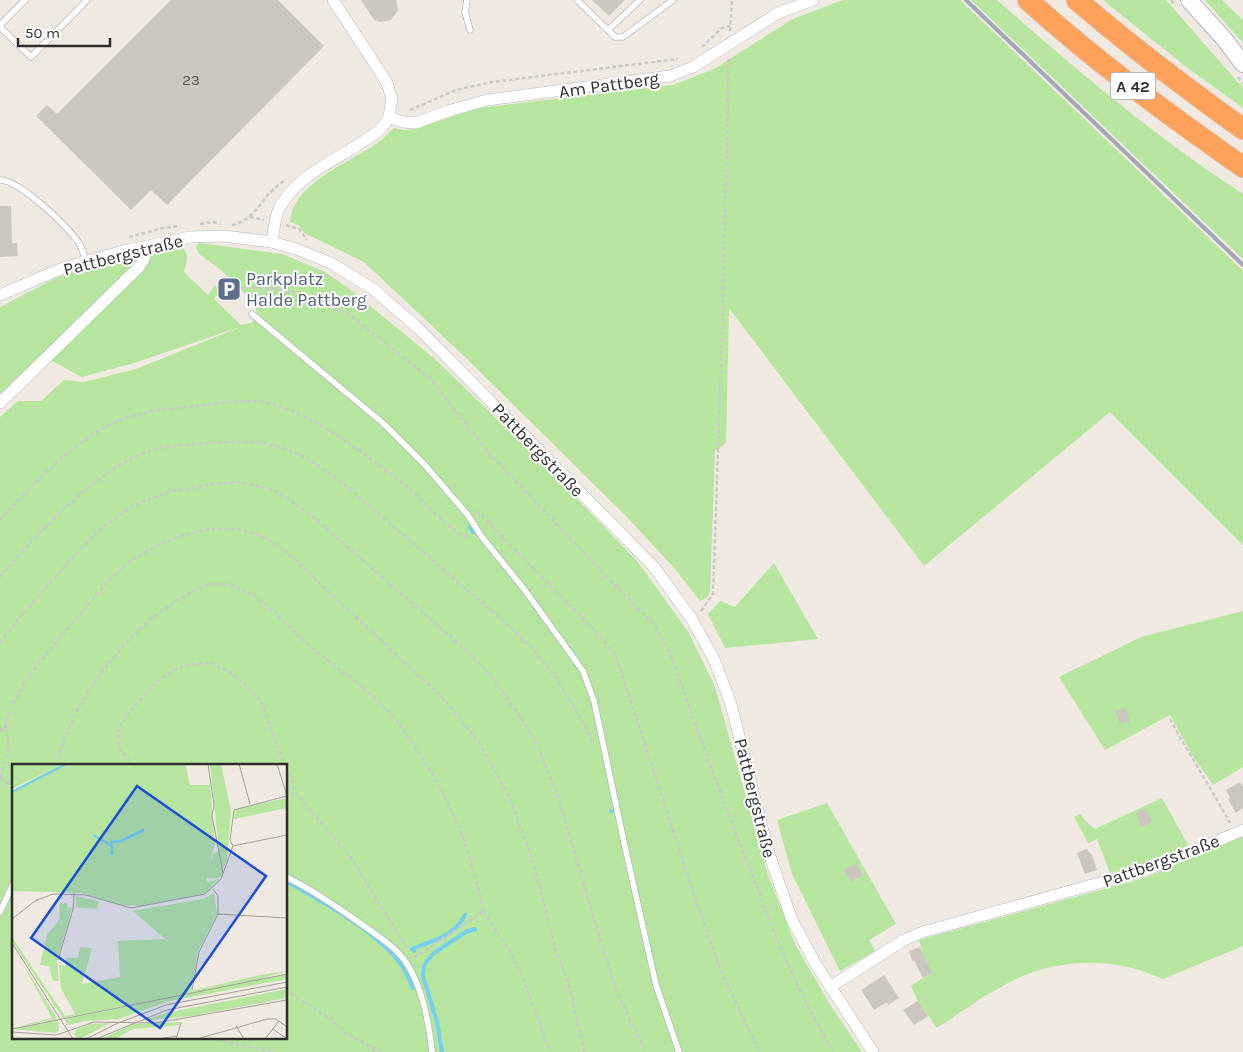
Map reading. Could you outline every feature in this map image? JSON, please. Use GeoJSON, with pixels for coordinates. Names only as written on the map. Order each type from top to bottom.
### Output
{"type":"FeatureCollection","features":[{"type":"Feature","properties":{"kind":"highway","name":"A 42"},"geometry":{"type":"LineString","coordinates":[[1028,0],[1088,52],[1243,167]]}},
{"type":"Feature","properties":{"kind":"highway","name":"A 42"},"geometry":{"type":"LineString","coordinates":[[1077,0],[1112,31],[1187,90],[1243,129]]}},
{"type":"Feature","properties":{"kind":"main road"},"geometry":{"type":"LineString","coordinates":[[1189,0],[1225,40],[1243,64]]}},
{"type":"Feature","properties":{"kind":"street"},"geometry":{"type":"LineString","coordinates":[[272,242],[275,222],[283,203],[296,186],[312,173],[373,136],[386,125],[390,115],[392,98],[386,80],[334,0]]}},
{"type":"Feature","properties":{"kind":"street","name":"Am Pattberg"},"geometry":{"type":"LineString","coordinates":[[390,115],[403,122],[416,122],[487,100],[660,79],[693,67],[778,13],[813,0]]}},
{"type":"Feature","properties":{"kind":"street","name":"Pattbergstraße"},"geometry":{"type":"LineString","coordinates":[[0,295],[64,268],[86,261],[190,237],[224,236],[272,242],[331,263],[373,289],[417,327],[654,567],[691,618],[714,659],[731,704],[768,850],[781,892],[802,940],[830,987],[873,1052]]}},
{"type":"Feature","properties":{"kind":"street"},"geometry":{"type":"LineString","coordinates":[[0,403],[139,267],[144,260],[148,246]]}},
{"type":"Feature","properties":{"kind":"street","name":"Pattbergstraße"},"geometry":{"type":"LineString","coordinates":[[830,987],[904,940],[922,932],[1142,871],[1239,832]]}},
{"type":"Feature","properties":{"kind":"lane"},"geometry":{"type":"LineString","coordinates":[[25,0],[0,26],[31,57],[87,0]]}},
{"type":"Feature","properties":{"kind":"lane"},"geometry":{"type":"LineString","coordinates":[[467,0],[465,12],[470,30]]}},
{"type":"Feature","properties":{"kind":"lane"},"geometry":{"type":"LineString","coordinates":[[577,0],[615,37],[623,37],[673,0]]}},
{"type":"Feature","properties":{"kind":"lane"},"geometry":{"type":"LineString","coordinates":[[608,30],[640,0]]}},
{"type":"Feature","properties":{"kind":"lane"},"geometry":{"type":"LineString","coordinates":[[0,180],[19,187],[40,203],[79,243],[86,261]]}},
{"type":"Feature","properties":{"kind":"lane"},"geometry":{"type":"LineString","coordinates":[[252,314],[384,424],[424,464],[467,514],[482,538],[524,589],[583,671],[594,701],[656,985],[679,1052]]}},
{"type":"Feature","properties":{"kind":"lane"},"geometry":{"type":"LineString","coordinates":[[288,878],[346,913],[384,941],[407,963],[420,992],[432,1052]]}},
{"type":"Feature","properties":{"kind":"lane"},"geometry":{"type":"LineString","coordinates":[[0,912],[12,886]]}},
{"type":"Feature","properties":{"kind":"path"},"geometry":{"type":"LineString","coordinates":[[698,51],[722,28],[730,26],[732,0]]}},
{"type":"Feature","properties":{"kind":"path"},"geometry":{"type":"LineString","coordinates":[[691,618],[701,611],[713,594],[729,45]]}},
{"type":"Feature","properties":{"kind":"path"},"geometry":{"type":"LineString","coordinates":[[390,115],[411,110],[462,88],[492,82],[684,59]]}},
{"type":"Feature","properties":{"kind":"path"},"geometry":{"type":"LineString","coordinates":[[250,217],[299,229],[306,240],[314,243]]}},
{"type":"Feature","properties":{"kind":"path"},"geometry":{"type":"LineString","coordinates":[[227,290],[249,287],[278,289],[303,294],[350,315],[431,379],[486,450],[654,624],[670,652],[735,833],[772,927],[820,1030],[834,1052]]}},
{"type":"Feature","properties":{"kind":"path"},"geometry":{"type":"LineString","coordinates":[[0,520],[74,448],[114,423],[144,413],[171,409],[215,403],[264,402],[287,409],[327,430],[369,457],[416,494],[458,533],[468,537],[482,538]]}},
{"type":"Feature","properties":{"kind":"path"},"geometry":{"type":"LineString","coordinates":[[0,577],[41,533],[92,484],[125,462],[153,450],[186,446],[238,441],[258,441],[273,445],[302,456],[355,492],[513,629],[554,674],[576,709],[595,748]]}},
{"type":"Feature","properties":{"kind":"path"},"geometry":{"type":"LineString","coordinates":[[0,644],[17,621],[78,552],[109,523],[136,505],[168,492],[215,484],[238,482],[275,490],[310,514],[464,648],[488,672],[524,722],[538,747],[559,799],[610,972],[620,999],[646,1052]]}},
{"type":"Feature","properties":{"kind":"path"},"geometry":{"type":"LineString","coordinates":[[472,507],[600,636],[616,656],[720,969],[760,1052]]}},
{"type":"Feature","properties":{"kind":"path"},"geometry":{"type":"LineString","coordinates":[[12,787],[0,779],[8,741],[4,728],[7,717],[16,698],[36,667],[101,589],[134,559],[188,534],[208,530],[231,529],[262,536],[285,552],[308,572],[432,687],[450,706],[479,743],[508,794],[526,840],[556,950],[567,977],[585,1052]]}},
{"type":"Feature","properties":{"kind":"path"},"geometry":{"type":"LineString","coordinates":[[57,764],[73,717],[88,690],[112,658],[139,630],[188,594],[202,587],[214,584],[237,587],[259,599],[313,649],[391,714],[428,765],[459,828],[484,910],[519,967],[550,1052]]}},
{"type":"Feature","properties":{"kind":"path"},"geometry":{"type":"LineString","coordinates":[[696,604],[701,611]]}},
{"type":"Feature","properties":{"kind":"path"},"geometry":{"type":"LineString","coordinates":[[132,764],[120,749],[118,732],[138,702],[155,684],[172,671],[190,664],[211,663],[228,671],[245,684],[261,701],[285,764]]}},
{"type":"Feature","properties":{"kind":"path"},"geometry":{"type":"LineString","coordinates":[[1170,719],[1191,757],[1239,832]]}},
{"type":"Feature","properties":{"kind":"path"},"geometry":{"type":"LineString","coordinates":[[0,730],[4,728]]}},
{"type":"Feature","properties":{"kind":"path"},"geometry":{"type":"LineString","coordinates":[[288,773],[296,794],[348,853],[370,886],[408,950],[407,963]]}},
{"type":"Feature","properties":{"kind":"path"},"geometry":{"type":"LineString","coordinates":[[407,963],[484,910]]}},
{"type":"Feature","properties":{"kind":"path"},"geometry":{"type":"LineString","coordinates":[[288,991],[326,1016],[347,1034],[382,1052]]}},
{"type":"Feature","properties":{"kind":"path"},"geometry":{"type":"LineString","coordinates":[[222,1040],[273,1052]]}},
{"type":"Feature","properties":{"kind":"path"},"geometry":{"type":"LineString","coordinates":[[368,1045],[376,1052]]}},
{"type":"Feature","properties":{"kind":"green space"},"geometry":{"type":"Polygon","coordinates":[[[843,0],[960,0],[1243,271],[1243,545],[1110,412],[924,566],[729,308],[726,443],[715,451],[710,591],[708,597],[700,601],[676,570],[627,517],[466,358],[364,262],[304,233],[299,225],[290,222],[294,208],[302,195],[313,184],[327,173],[383,139],[394,128],[403,130],[413,129],[479,108],[673,85],[714,69],[793,19],[843,0]]]}},
{"type":"Feature","properties":{"kind":"green space"},"geometry":{"type":"Polygon","coordinates":[[[971,0],[997,0],[1147,126],[1243,194],[1243,259],[971,0]]]}},
{"type":"Feature","properties":{"kind":"green space"},"geometry":{"type":"Polygon","coordinates":[[[1103,0],[1166,0],[1243,88],[1243,108],[1185,66],[1103,0]]]}},
{"type":"Feature","properties":{"kind":"green space"},"geometry":{"type":"Polygon","coordinates":[[[1205,0],[1222,0],[1243,20],[1243,43],[1205,0]]]}},
{"type":"Feature","properties":{"kind":"green space"},"geometry":{"type":"Polygon","coordinates":[[[199,243],[282,254],[325,272],[348,288],[435,359],[551,472],[638,562],[689,633],[715,687],[768,875],[795,944],[829,1003],[862,1052],[0,1052],[0,417],[18,401],[41,401],[64,380],[84,382],[136,369],[243,326],[134,363],[82,377],[41,355],[0,394],[0,307],[58,277],[139,252],[181,246],[187,255],[184,272],[208,295],[215,285],[220,291],[214,299],[241,325],[251,323],[257,317],[255,303],[221,270],[199,254],[196,247],[199,243]]]}},
{"type":"Feature","properties":{"kind":"green space"},"geometry":{"type":"Polygon","coordinates":[[[774,563],[818,639],[725,648],[708,614],[720,601],[735,607],[774,563]]]}},
{"type":"Feature","properties":{"kind":"green space"},"geometry":{"type":"Polygon","coordinates":[[[1243,611],[1243,767],[1213,785],[1193,756],[1170,715],[1105,750],[1059,677],[1141,637],[1243,611]]]}},
{"type":"Feature","properties":{"kind":"green space"},"geometry":{"type":"Polygon","coordinates":[[[1162,798],[1188,845],[1146,864],[1110,873],[1097,839],[1088,843],[1074,817],[1080,814],[1095,829],[1162,798]]]}},
{"type":"Feature","properties":{"kind":"green space"},"geometry":{"type":"Polygon","coordinates":[[[827,803],[896,924],[869,940],[875,951],[840,971],[792,874],[777,820],[827,803]]]}},
{"type":"Feature","properties":{"kind":"green space"},"geometry":{"type":"Polygon","coordinates":[[[1243,835],[1243,946],[1163,979],[1128,967],[1109,964],[1091,963],[1054,966],[1018,978],[997,989],[937,1028],[918,1001],[911,986],[931,973],[926,964],[919,940],[1144,878],[1243,835]]]}},
{"type":"Feature","properties":{"kind":"building"},"geometry":{"type":"Polygon","coordinates":[[[171,0],[278,0],[324,46],[167,205],[151,190],[131,210],[36,116],[47,105],[57,114],[171,0]]]}},
{"type":"Feature","properties":{"kind":"building"},"geometry":{"type":"Polygon","coordinates":[[[361,0],[396,0],[398,10],[391,20],[380,22],[374,20],[361,0]]]}},
{"type":"Feature","properties":{"kind":"building"},"geometry":{"type":"Polygon","coordinates":[[[592,0],[625,0],[609,16],[592,0]]]}},
{"type":"Feature","properties":{"kind":"building"},"geometry":{"type":"Polygon","coordinates":[[[0,206],[11,206],[12,243],[17,243],[18,256],[0,257],[0,206]]]}},
{"type":"Feature","properties":{"kind":"building"},"geometry":{"type":"Polygon","coordinates":[[[1126,708],[1130,722],[1120,724],[1115,711],[1126,708]]]}},
{"type":"Feature","properties":{"kind":"building"},"geometry":{"type":"Polygon","coordinates":[[[1240,782],[1243,787],[1243,808],[1236,813],[1228,799],[1230,798],[1226,790],[1240,782]]]}},
{"type":"Feature","properties":{"kind":"building"},"geometry":{"type":"Polygon","coordinates":[[[1146,808],[1152,822],[1141,827],[1136,813],[1146,808]]]}},
{"type":"Feature","properties":{"kind":"building"},"geometry":{"type":"Polygon","coordinates":[[[1086,849],[1092,855],[1097,870],[1085,874],[1077,853],[1086,849]]]}},
{"type":"Feature","properties":{"kind":"building"},"geometry":{"type":"Polygon","coordinates":[[[856,863],[863,875],[851,882],[844,870],[856,863]]]}},
{"type":"Feature","properties":{"kind":"building"},"geometry":{"type":"Polygon","coordinates":[[[920,947],[932,973],[923,978],[914,960],[912,961],[909,951],[920,947]]]}},
{"type":"Feature","properties":{"kind":"building"},"geometry":{"type":"Polygon","coordinates":[[[884,975],[899,998],[888,1005],[887,1002],[874,1010],[861,990],[884,975]]]}},
{"type":"Feature","properties":{"kind":"building"},"geometry":{"type":"Polygon","coordinates":[[[918,1001],[928,1016],[914,1025],[903,1010],[918,1001]]]}},
{"type":"Feature","properties":{"kind":"waterway"},"geometry":{"type":"LineString","coordinates":[[470,527],[473,532]]}},
{"type":"Feature","properties":{"kind":"waterway"},"geometry":{"type":"LineString","coordinates":[[288,882],[317,898],[380,942],[403,967],[413,988]]}},
{"type":"Feature","properties":{"kind":"waterway"},"geometry":{"type":"LineString","coordinates":[[414,951],[412,949],[449,933],[465,915]]}},
{"type":"Feature","properties":{"kind":"waterway"},"geometry":{"type":"LineString","coordinates":[[442,1052],[437,1022],[423,976],[424,967],[434,953],[466,932],[475,929]]}},
{"type":"Feature","properties":{"kind":"railway"},"geometry":{"type":"LineString","coordinates":[[966,0],[1243,265]]}},
{"type":"Feature","properties":{"kind":"place","name":"Parkplatz Halde Pattberg"},"geometry":{"type":"Point","coordinates":[229,289]}}]}
